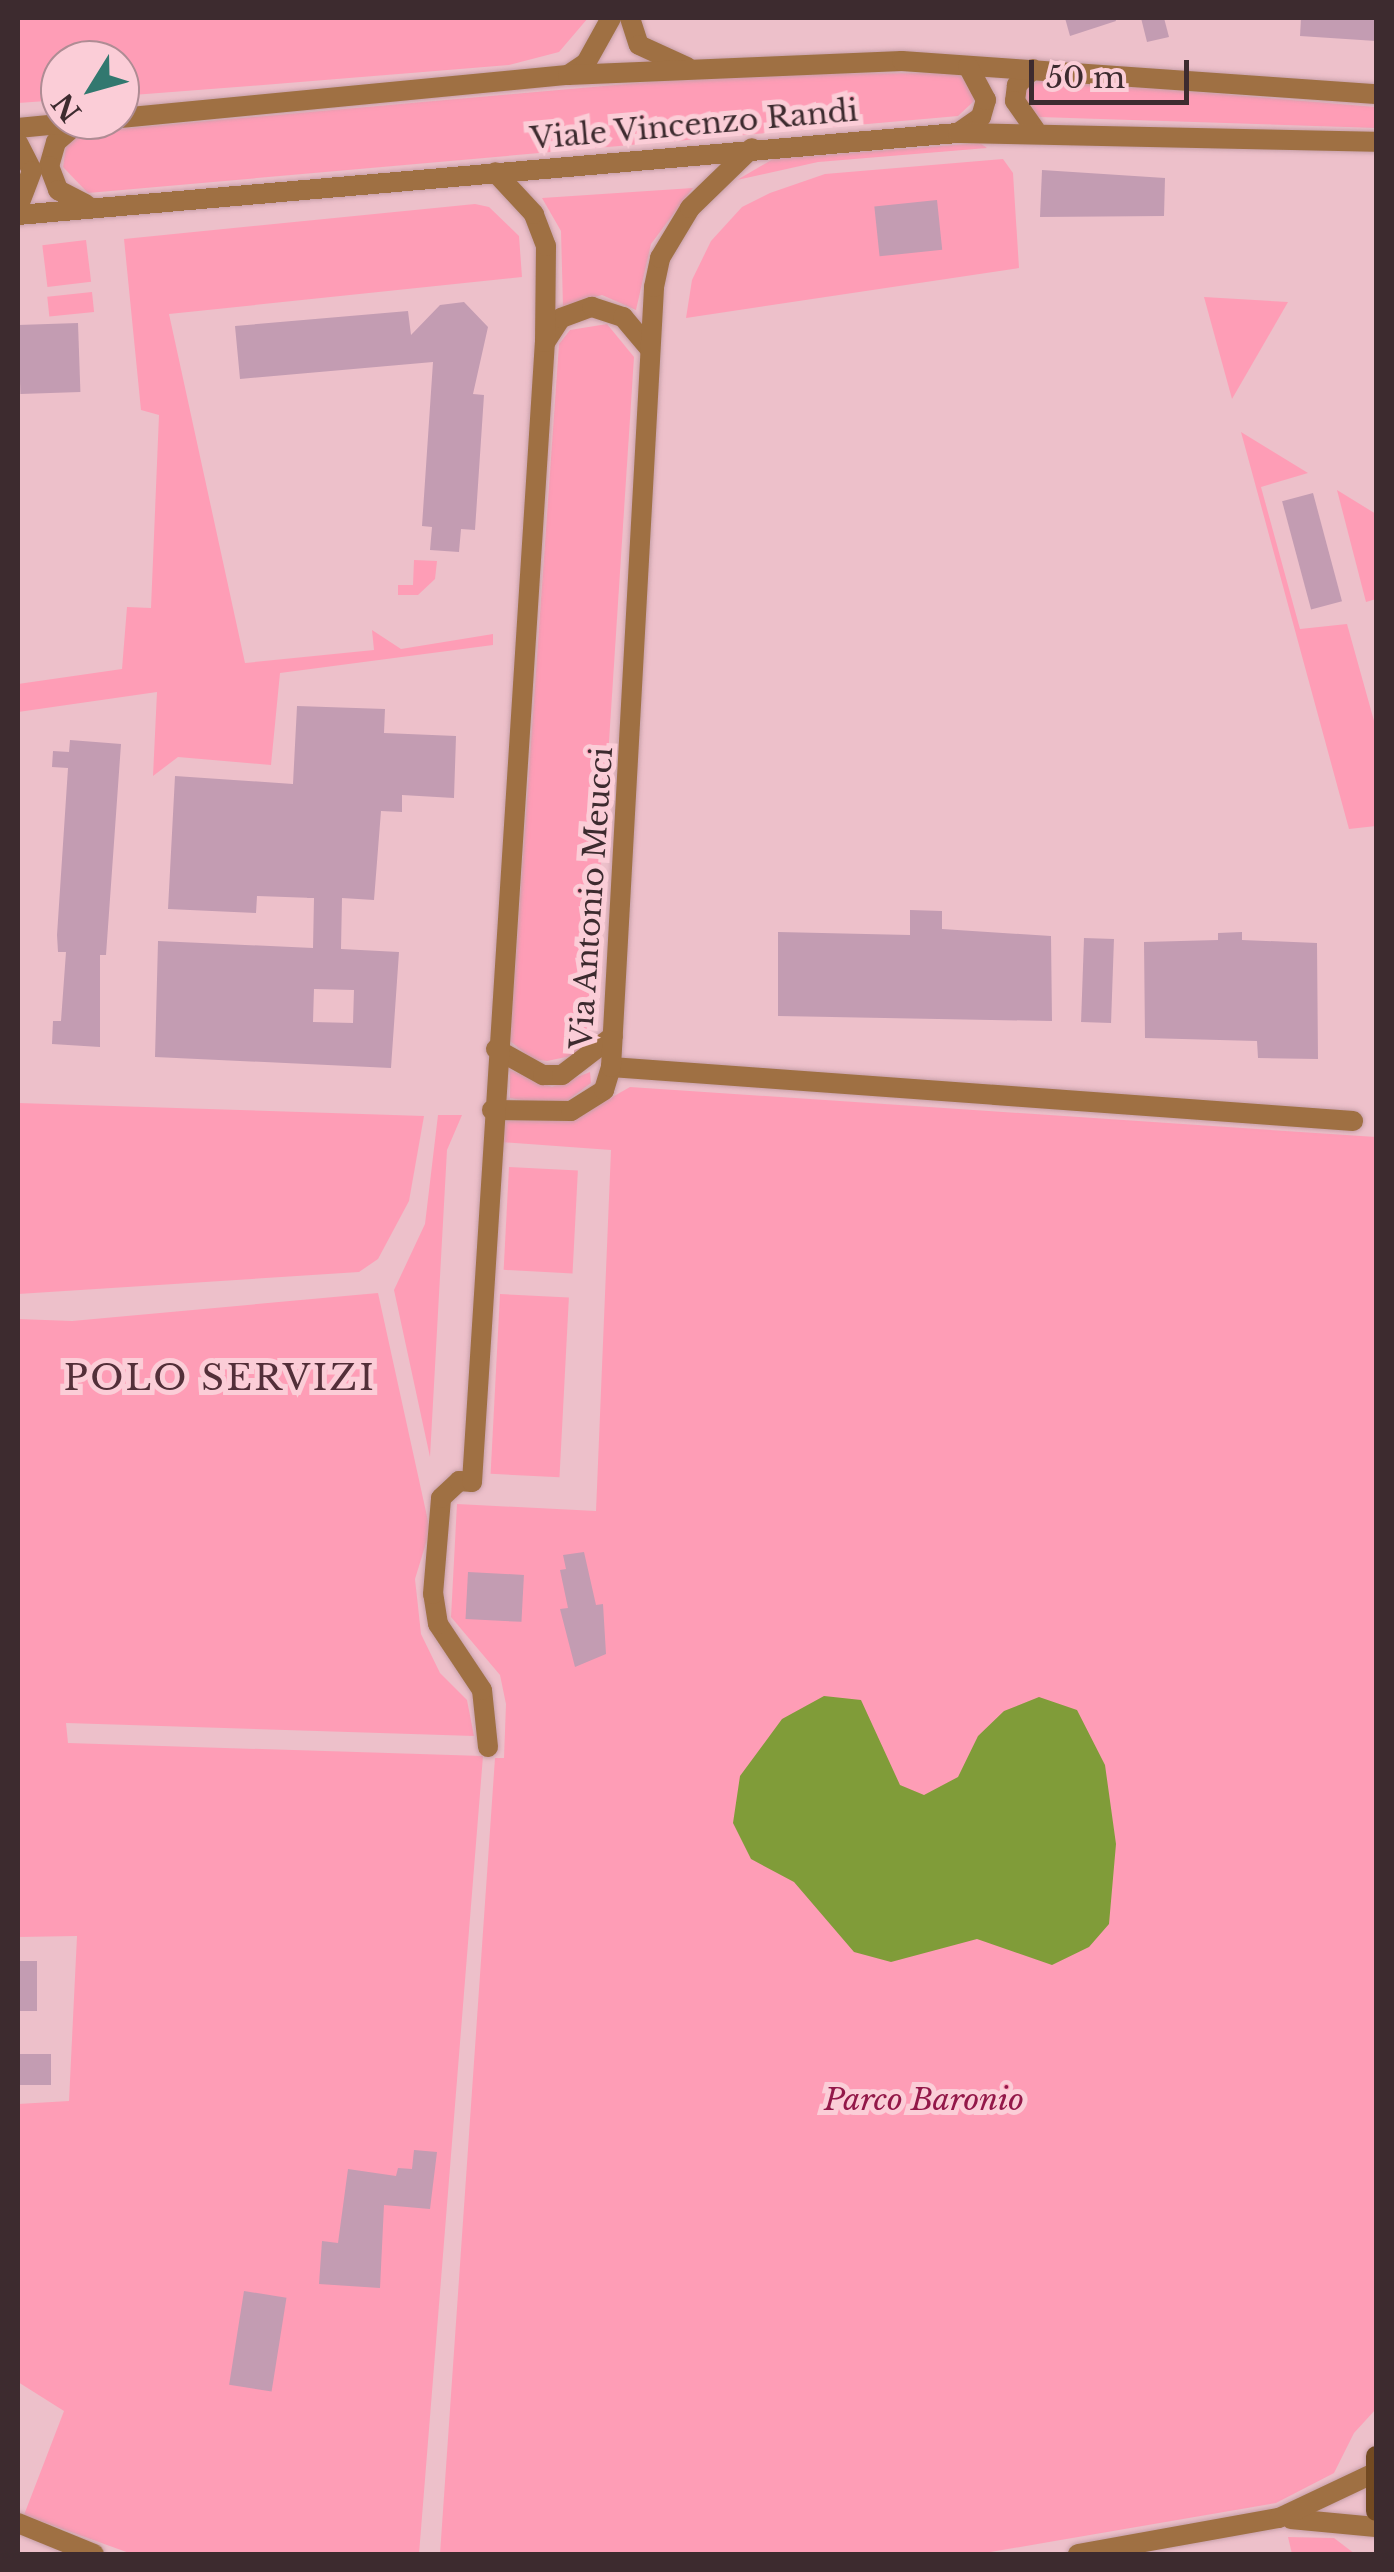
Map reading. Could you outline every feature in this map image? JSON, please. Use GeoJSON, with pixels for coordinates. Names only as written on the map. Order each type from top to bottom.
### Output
{"type":"FeatureCollection","features":[{"type":"Feature","properties":{"kind":"main road"},"geometry":{"type":"LineString","coordinates":[[1374,2465],[1376,2512]]}},
{"type":"Feature","properties":{"kind":"street"},"geometry":{"type":"LineString","coordinates":[[568,75],[586,63],[611,18]]}},
{"type":"Feature","properties":{"kind":"street"},"geometry":{"type":"LineString","coordinates":[[630,18],[639,44],[688,67]]}},
{"type":"Feature","properties":{"kind":"street"},"geometry":{"type":"LineString","coordinates":[[958,134],[980,117],[986,100],[968,66]]}},
{"type":"Feature","properties":{"kind":"street","name":"Viale Vincenzo Randi"},"geometry":{"type":"LineString","coordinates":[[140,116],[688,67],[968,66],[1376,94]]}},
{"type":"Feature","properties":{"kind":"street"},"geometry":{"type":"LineString","coordinates":[[1033,69],[1017,85],[1015,102],[1035,130]]}},
{"type":"Feature","properties":{"kind":"street","name":"Viale Vincenzo Randi"},"geometry":{"type":"LineString","coordinates":[[18,215],[90,205],[958,134],[1035,130],[1376,142]]}},
{"type":"Feature","properties":{"kind":"street"},"geometry":{"type":"LineString","coordinates":[[58,140],[49,166],[58,190],[90,205]]}},
{"type":"Feature","properties":{"kind":"street"},"geometry":{"type":"LineString","coordinates":[[18,143],[32,171],[18,207]]}},
{"type":"Feature","properties":{"kind":"street","name":"Via Antonio Meucci"},"geometry":{"type":"LineString","coordinates":[[492,1110],[571,1111],[604,1090],[611,1067],[649,348],[660,258],[690,208],[752,148]]}},
{"type":"Feature","properties":{"kind":"street"},"geometry":{"type":"LineString","coordinates":[[488,1747],[482,1690],[438,1624],[433,1594],[441,1498],[459,1482],[472,1482],[492,1110],[545,342],[546,246],[534,214],[495,172]]}},
{"type":"Feature","properties":{"kind":"street"},"geometry":{"type":"LineString","coordinates":[[545,342],[561,318],[592,306],[623,317],[649,348]]}},
{"type":"Feature","properties":{"kind":"street"},"geometry":{"type":"LineString","coordinates":[[496,1048],[524,1067],[562,1074],[613,1036]]}},
{"type":"Feature","properties":{"kind":"street"},"geometry":{"type":"LineString","coordinates":[[611,1067],[1354,1121]]}},
{"type":"Feature","properties":{"kind":"street"},"geometry":{"type":"LineString","coordinates":[[1279,2518],[1374,2465]]}},
{"type":"Feature","properties":{"kind":"street"},"geometry":{"type":"LineString","coordinates":[[1078,2554],[1279,2518],[1376,2528]]}},
{"type":"Feature","properties":{"kind":"street"},"geometry":{"type":"LineString","coordinates":[[18,2523],[94,2554]]}},
{"type":"Feature","properties":{"kind":"green space"},"geometry":{"type":"Polygon","coordinates":[[[18,18],[588,18],[559,52],[509,65],[140,94],[140,40],[40,40],[40,101],[18,103],[18,18]]]}},
{"type":"Feature","properties":{"kind":"green space"},"geometry":{"type":"Polygon","coordinates":[[[957,73],[973,88],[974,101],[958,116],[88,193],[63,167],[66,145],[73,140],[140,140],[140,127],[739,74],[957,73]]]}},
{"type":"Feature","properties":{"kind":"green space"},"geometry":{"type":"Polygon","coordinates":[[[1039,79],[1376,107],[1376,128],[1039,117],[1029,111],[1024,91],[1039,79]]]}},
{"type":"Feature","properties":{"kind":"green space"},"geometry":{"type":"Polygon","coordinates":[[[980,143],[987,148],[818,162],[737,180],[773,159],[980,143]]]}},
{"type":"Feature","properties":{"kind":"green space"},"geometry":{"type":"Polygon","coordinates":[[[1003,159],[1013,173],[1019,268],[686,318],[692,280],[711,241],[742,207],[825,174],[1003,159]]]}},
{"type":"Feature","properties":{"kind":"green space"},"geometry":{"type":"Polygon","coordinates":[[[693,188],[651,244],[636,310],[602,295],[563,306],[561,231],[542,198],[693,188]]]}},
{"type":"Feature","properties":{"kind":"green space"},"geometry":{"type":"Polygon","coordinates":[[[475,204],[489,207],[519,236],[522,277],[169,314],[245,663],[374,650],[372,630],[401,649],[493,634],[493,645],[280,673],[271,765],[178,757],[153,776],[157,692],[18,712],[18,684],[122,669],[127,607],[151,608],[159,415],[141,410],[124,239],[475,204]]]}},
{"type":"Feature","properties":{"kind":"green space"},"geometry":{"type":"Polygon","coordinates":[[[86,240],[91,282],[47,287],[42,245],[86,240]]]}},
{"type":"Feature","properties":{"kind":"green space"},"geometry":{"type":"Polygon","coordinates":[[[92,292],[94,312],[49,317],[47,297],[92,292]]]}},
{"type":"Feature","properties":{"kind":"green space"},"geometry":{"type":"Polygon","coordinates":[[[1204,297],[1288,302],[1232,399],[1204,297]]]}},
{"type":"Feature","properties":{"kind":"green space"},"geometry":{"type":"Polygon","coordinates":[[[607,324],[634,357],[590,1034],[576,1055],[547,1061],[532,1059],[510,1041],[559,344],[570,330],[607,324]]]}},
{"type":"Feature","properties":{"kind":"green space"},"geometry":{"type":"Polygon","coordinates":[[[1241,432],[1308,473],[1261,487],[1300,629],[1347,624],[1376,728],[1376,826],[1349,829],[1241,432]]]}},
{"type":"Feature","properties":{"kind":"green space"},"geometry":{"type":"Polygon","coordinates":[[[1337,490],[1376,514],[1376,599],[1366,602],[1337,490]]]}},
{"type":"Feature","properties":{"kind":"green space"},"geometry":{"type":"Polygon","coordinates":[[[414,560],[437,561],[435,579],[418,595],[398,595],[398,585],[413,585],[414,560]]]}},
{"type":"Feature","properties":{"kind":"green space"},"geometry":{"type":"Polygon","coordinates":[[[510,1070],[552,1087],[590,1072],[591,1083],[567,1101],[539,1103],[510,1098],[510,1070]]]}},
{"type":"Feature","properties":{"kind":"green space","name":"Parco Baronio"},"geometry":{"type":"Polygon","coordinates":[[[630,1087],[1376,1137],[1376,2409],[1354,2433],[1334,2473],[1276,2503],[979,2554],[440,2554],[495,1758],[504,1758],[506,1704],[500,1675],[451,1617],[457,1504],[596,1511],[611,1150],[500,1142],[502,1121],[577,1117],[630,1087]]]}},
{"type":"Feature","properties":{"kind":"green space"},"geometry":{"type":"Polygon","coordinates":[[[18,1103],[424,1116],[409,1201],[378,1259],[359,1272],[18,1294],[18,1103]]]}},
{"type":"Feature","properties":{"kind":"green space"},"geometry":{"type":"Polygon","coordinates":[[[438,1115],[462,1115],[447,1150],[430,1457],[394,1290],[425,1224],[438,1115]]]}},
{"type":"Feature","properties":{"kind":"green space"},"geometry":{"type":"Polygon","coordinates":[[[509,1167],[578,1171],[573,1273],[504,1270],[509,1167]]]}},
{"type":"Feature","properties":{"kind":"green space"},"geometry":{"type":"Polygon","coordinates":[[[378,1293],[430,1530],[415,1579],[421,1634],[440,1673],[467,1700],[474,1736],[66,1723],[68,1743],[483,1756],[419,2554],[132,2554],[24,2515],[64,2411],[18,2382],[18,2104],[69,2101],[77,1936],[18,1937],[18,1319],[72,1321],[378,1293]]]}},
{"type":"Feature","properties":{"kind":"green space"},"geometry":{"type":"Polygon","coordinates":[[[500,1294],[569,1298],[559,1477],[491,1474],[500,1294]]]}},
{"type":"Feature","properties":{"kind":"green space"},"geometry":{"type":"Polygon","coordinates":[[[1288,2537],[1334,2538],[1355,2554],[1292,2554],[1288,2537]]]}},
{"type":"Feature","properties":{"kind":"shaded area"},"geometry":{"type":"Polygon","coordinates":[[[824,1696],[861,1700],[900,1785],[924,1795],[958,1777],[978,1736],[1004,1711],[1039,1697],[1077,1710],[1105,1765],[1116,1844],[1109,1924],[1089,1947],[1052,1965],[977,1939],[891,1962],[854,1952],[794,1882],[751,1859],[733,1823],[740,1776],[782,1719],[824,1696]]]}},
{"type":"Feature","properties":{"kind":"building"},"geometry":{"type":"Polygon","coordinates":[[[1065,18],[1115,18],[1116,21],[1070,36],[1065,18]]]}},
{"type":"Feature","properties":{"kind":"building"},"geometry":{"type":"Polygon","coordinates":[[[1141,18],[1164,18],[1169,37],[1147,42],[1141,18]]]}},
{"type":"Feature","properties":{"kind":"building"},"geometry":{"type":"Polygon","coordinates":[[[1301,18],[1376,18],[1376,41],[1300,36],[1301,18]]]}},
{"type":"Feature","properties":{"kind":"building"},"geometry":{"type":"Polygon","coordinates":[[[1042,170],[1165,178],[1164,216],[1040,217],[1042,170]]]}},
{"type":"Feature","properties":{"kind":"building"},"geometry":{"type":"Polygon","coordinates":[[[937,200],[942,250],[880,256],[874,207],[937,200]]]}},
{"type":"Feature","properties":{"kind":"building"},"geometry":{"type":"Polygon","coordinates":[[[464,302],[488,327],[473,394],[484,395],[475,530],[461,529],[459,552],[430,550],[432,527],[422,526],[433,362],[240,379],[235,326],[408,311],[411,335],[440,305],[464,302]]]}},
{"type":"Feature","properties":{"kind":"building"},"geometry":{"type":"Polygon","coordinates":[[[78,323],[80,392],[20,394],[18,325],[78,323]]]}},
{"type":"Feature","properties":{"kind":"building"},"geometry":{"type":"Polygon","coordinates":[[[1313,493],[1342,601],[1311,609],[1282,501],[1313,493]]]}},
{"type":"Feature","properties":{"kind":"building"},"geometry":{"type":"Polygon","coordinates":[[[297,706],[385,709],[384,733],[456,736],[454,798],[402,795],[402,812],[381,811],[374,900],[342,898],[341,949],[399,952],[391,1068],[155,1057],[158,941],[313,948],[314,898],[257,896],[256,913],[168,909],[175,776],[293,784],[297,706]],[[314,989],[313,1022],[353,1023],[354,990],[314,989]]]}},
{"type":"Feature","properties":{"kind":"building"},"geometry":{"type":"Polygon","coordinates":[[[70,740],[121,744],[106,955],[100,955],[100,1047],[52,1044],[53,1021],[61,1021],[66,952],[58,952],[57,935],[68,768],[52,767],[53,751],[69,752],[70,740]]]}},
{"type":"Feature","properties":{"kind":"building"},"geometry":{"type":"Polygon","coordinates":[[[910,910],[942,911],[942,929],[1051,936],[1052,1021],[778,1016],[778,932],[910,935],[910,910]]]}},
{"type":"Feature","properties":{"kind":"building"},"geometry":{"type":"Polygon","coordinates":[[[1242,932],[1242,940],[1317,943],[1318,1059],[1258,1058],[1257,1041],[1145,1038],[1144,942],[1218,940],[1218,933],[1242,932]]]}},
{"type":"Feature","properties":{"kind":"building"},"geometry":{"type":"Polygon","coordinates":[[[1084,938],[1114,939],[1111,1023],[1081,1022],[1084,938]]]}},
{"type":"Feature","properties":{"kind":"building"},"geometry":{"type":"Polygon","coordinates":[[[584,1552],[596,1605],[603,1604],[606,1654],[575,1667],[560,1609],[568,1608],[560,1570],[566,1569],[563,1555],[584,1552]]]}},
{"type":"Feature","properties":{"kind":"building"},"geometry":{"type":"Polygon","coordinates":[[[468,1572],[524,1575],[521,1622],[466,1619],[468,1572]]]}},
{"type":"Feature","properties":{"kind":"building"},"geometry":{"type":"Polygon","coordinates":[[[18,1961],[37,1961],[37,2011],[18,2011],[18,1961]]]}},
{"type":"Feature","properties":{"kind":"building"},"geometry":{"type":"Polygon","coordinates":[[[18,2054],[51,2054],[51,2085],[18,2085],[18,2054]]]}},
{"type":"Feature","properties":{"kind":"building"},"geometry":{"type":"Polygon","coordinates":[[[414,2150],[437,2152],[430,2209],[384,2205],[380,2288],[319,2284],[322,2241],[338,2243],[348,2169],[396,2176],[398,2168],[412,2169],[414,2150]]]}},
{"type":"Feature","properties":{"kind":"building"},"geometry":{"type":"Polygon","coordinates":[[[244,2291],[286,2298],[272,2392],[229,2385],[244,2291]]]}},
{"type":"Feature","properties":{"kind":"district","name":"POLO SERVIZI"},"geometry":{"type":"Point","coordinates":[220,1378]}}]}
